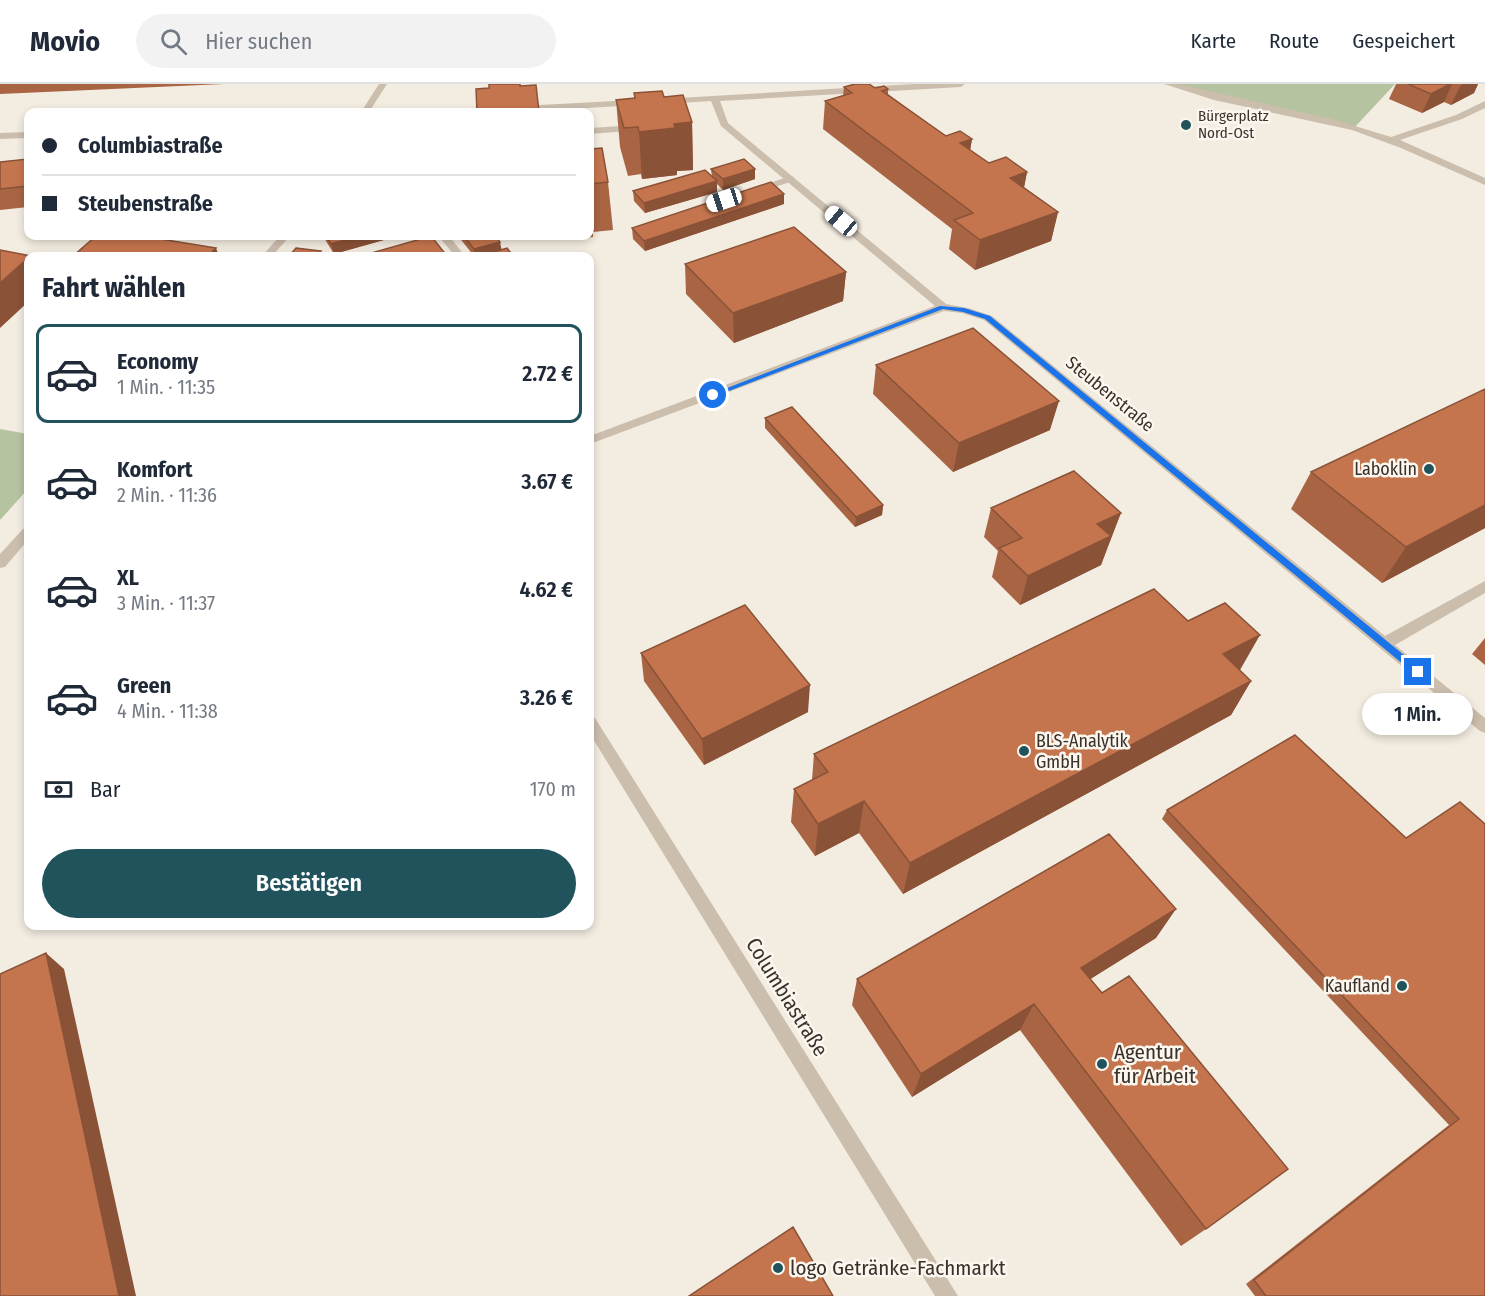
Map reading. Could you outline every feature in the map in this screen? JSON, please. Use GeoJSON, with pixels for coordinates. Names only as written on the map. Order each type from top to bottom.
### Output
{"type":"FeatureCollection","features":[{"type":"Feature","properties":{"kind":"street"},"geometry":{"type":"LineString","coordinates":[[368,108],[383,84]]}},
{"type":"Feature","properties":{"kind":"street"},"geometry":{"type":"LineString","coordinates":[[659,102],[961,84]]}},
{"type":"Feature","properties":{"kind":"street"},"geometry":{"type":"LineString","coordinates":[[1168,84],[1198,94],[1354,128],[1392,140],[1485,182]]}},
{"type":"Feature","properties":{"kind":"street","name":"Steubenstraße"},"geometry":{"type":"LineString","coordinates":[[716,99],[724,124],[943,307],[964,310],[988,318],[1485,727]]}},
{"type":"Feature","properties":{"kind":"street"},"geometry":{"type":"LineString","coordinates":[[580,108],[647,102]]}},
{"type":"Feature","properties":{"kind":"street"},"geometry":{"type":"LineString","coordinates":[[1392,140],[1459,117],[1485,104]]}},
{"type":"Feature","properties":{"kind":"street"},"geometry":{"type":"LineString","coordinates":[[594,131],[653,127]]}},
{"type":"Feature","properties":{"kind":"street"},"geometry":{"type":"LineString","coordinates":[[0,136],[24,135]]}},
{"type":"Feature","properties":{"kind":"street"},"geometry":{"type":"LineString","coordinates":[[746,193],[790,179]]}},
{"type":"Feature","properties":{"kind":"street"},"geometry":{"type":"LineString","coordinates":[[271,252],[281,240]]}},
{"type":"Feature","properties":{"kind":"street"},"geometry":{"type":"LineString","coordinates":[[397,248],[424,240]]}},
{"type":"Feature","properties":{"kind":"street"},"geometry":{"type":"LineString","coordinates":[[447,240],[457,252]]}},
{"type":"Feature","properties":{"kind":"street"},"geometry":{"type":"LineString","coordinates":[[594,439],[813,358],[943,307]]}},
{"type":"Feature","properties":{"kind":"street"},"geometry":{"type":"LineString","coordinates":[[0,563],[24,536]]}},
{"type":"Feature","properties":{"kind":"street"},"geometry":{"type":"LineString","coordinates":[[1384,644],[1485,586]]}},
{"type":"Feature","properties":{"kind":"street","name":"Columbiastraße"},"geometry":{"type":"LineString","coordinates":[[594,728],[947,1296]]}},
{"type":"Feature","properties":{"kind":"green space"},"geometry":{"type":"Polygon","coordinates":[[[1168,84],[1395,84],[1354,128],[1168,84]]]}},
{"type":"Feature","properties":{"kind":"green space"},"geometry":{"type":"Polygon","coordinates":[[[0,429],[24,433],[24,493],[0,520],[0,429]]]}},
{"type":"Feature","properties":{"kind":"building"},"geometry":{"type":"Polygon","coordinates":[[[489,84],[536,85],[539,108],[477,108],[476,89],[489,88],[489,84]]]}},
{"type":"Feature","properties":{"kind":"building"},"geometry":{"type":"Polygon","coordinates":[[[869,84],[875,88],[884,86],[888,89],[882,91],[946,136],[960,131],[972,139],[960,143],[989,163],[1006,157],[1027,172],[1010,178],[1058,212],[980,240],[954,220],[973,213],[825,101],[852,93],[844,87],[869,84]]]}},
{"type":"Feature","properties":{"kind":"building"},"geometry":{"type":"Polygon","coordinates":[[[1408,84],[1450,84],[1431,94],[1408,84]]]}},
{"type":"Feature","properties":{"kind":"building"},"geometry":{"type":"Polygon","coordinates":[[[662,91],[664,97],[683,95],[692,122],[674,124],[675,128],[639,132],[638,127],[624,128],[616,100],[635,98],[634,93],[662,91]]]}},
{"type":"Feature","properties":{"kind":"building"},"geometry":{"type":"Polygon","coordinates":[[[602,148],[608,182],[594,184],[594,149],[602,148]]]}},
{"type":"Feature","properties":{"kind":"building"},"geometry":{"type":"Polygon","coordinates":[[[24,159],[24,186],[0,189],[0,162],[24,159]]]}},
{"type":"Feature","properties":{"kind":"building"},"geometry":{"type":"Polygon","coordinates":[[[744,159],[755,169],[723,179],[711,169],[744,159]]]}},
{"type":"Feature","properties":{"kind":"building"},"geometry":{"type":"Polygon","coordinates":[[[705,170],[717,181],[644,203],[633,191],[705,170]]]}},
{"type":"Feature","properties":{"kind":"building"},"geometry":{"type":"Polygon","coordinates":[[[771,182],[784,194],[644,241],[632,228],[771,182]]]}},
{"type":"Feature","properties":{"kind":"building"},"geometry":{"type":"Polygon","coordinates":[[[794,227],[846,272],[733,313],[685,264],[794,227]]]}},
{"type":"Feature","properties":{"kind":"building"},"geometry":{"type":"Polygon","coordinates":[[[91,240],[167,240],[216,248],[212,252],[78,252],[91,240]]]}},
{"type":"Feature","properties":{"kind":"building"},"geometry":{"type":"Polygon","coordinates":[[[328,240],[345,240],[331,244],[328,240]]]}},
{"type":"Feature","properties":{"kind":"building"},"geometry":{"type":"Polygon","coordinates":[[[417,240],[434,240],[444,252],[375,252],[417,240]]]}},
{"type":"Feature","properties":{"kind":"building"},"geometry":{"type":"Polygon","coordinates":[[[467,240],[498,240],[500,242],[474,249],[467,240]]]}},
{"type":"Feature","properties":{"kind":"building"},"geometry":{"type":"Polygon","coordinates":[[[296,248],[321,251],[320,252],[292,252],[296,248]]]}},
{"type":"Feature","properties":{"kind":"building"},"geometry":{"type":"Polygon","coordinates":[[[507,248],[510,252],[494,252],[507,248]]]}},
{"type":"Feature","properties":{"kind":"building"},"geometry":{"type":"Polygon","coordinates":[[[0,250],[24,255],[24,262],[0,283],[0,250]]]}},
{"type":"Feature","properties":{"kind":"building"},"geometry":{"type":"Polygon","coordinates":[[[973,328],[1059,401],[959,443],[876,365],[973,328]]]}},
{"type":"Feature","properties":{"kind":"building","name":"Laboklin"},"geometry":{"type":"Polygon","coordinates":[[[1485,389],[1485,505],[1406,547],[1311,472],[1485,389]]]}},
{"type":"Feature","properties":{"kind":"building"},"geometry":{"type":"Polygon","coordinates":[[[792,407],[883,505],[856,517],[765,418],[792,407]]]}},
{"type":"Feature","properties":{"kind":"building"},"geometry":{"type":"Polygon","coordinates":[[[1074,471],[1121,513],[1097,524],[1111,536],[1028,576],[999,548],[1022,538],[991,508],[1074,471]]]}},
{"type":"Feature","properties":{"kind":"building","name":"BLS-Analytik GmbH"},"geometry":{"type":"Polygon","coordinates":[[[1154,589],[1188,621],[1225,603],[1260,635],[1223,654],[1251,681],[910,863],[864,801],[818,824],[794,789],[828,772],[814,754],[1154,589]]]}},
{"type":"Feature","properties":{"kind":"building"},"geometry":{"type":"Polygon","coordinates":[[[745,605],[810,685],[702,739],[641,653],[745,605]]]}},
{"type":"Feature","properties":{"kind":"building","name":"Kaufland"},"geometry":{"type":"Polygon","coordinates":[[[1295,735],[1406,838],[1460,802],[1485,824],[1485,1296],[1266,1296],[1254,1280],[1459,1119],[1167,810],[1295,735]]]}},
{"type":"Feature","properties":{"kind":"building","name":"Agentur für Arbeit"},"geometry":{"type":"Polygon","coordinates":[[[1109,834],[1176,909],[1081,968],[1102,993],[1129,976],[1288,1169],[1206,1229],[1034,1004],[921,1074],[857,979],[1109,834]]]}},
{"type":"Feature","properties":{"kind":"building"},"geometry":{"type":"Polygon","coordinates":[[[46,953],[119,1296],[0,1296],[0,974],[46,953]]]}},
{"type":"Feature","properties":{"kind":"building","name":"logo Getränke-Fachmarkt"},"geometry":{"type":"Polygon","coordinates":[[[793,1227],[833,1296],[689,1296],[793,1227]]]}},
{"type":"Feature","properties":{"kind":"place","name":"Bürgerplatz Nord-Ost"},"geometry":{"type":"Point","coordinates":[1186,125]}},
{"type":"Feature","properties":{"kind":"place","name":"Laboklin"},"geometry":{"type":"Point","coordinates":[1429,469]}},
{"type":"Feature","properties":{"kind":"place","name":"BLS-Analytik GmbH"},"geometry":{"type":"Point","coordinates":[1024,751]}},
{"type":"Feature","properties":{"kind":"place","name":"Kaufland"},"geometry":{"type":"Point","coordinates":[1402,986]}},
{"type":"Feature","properties":{"kind":"place","name":"Agentur für Arbeit"},"geometry":{"type":"Point","coordinates":[1102,1064]}},
{"type":"Feature","properties":{"kind":"place","name":"logo Getränke-Fachmarkt"},"geometry":{"type":"Point","coordinates":[778,1268]}},
{"type":"Feature","properties":{"kind":"route"},"geometry":{"type":"LineString","coordinates":[[713,395],[943,307],[964,310],[988,318],[1418,672]]}}]}
